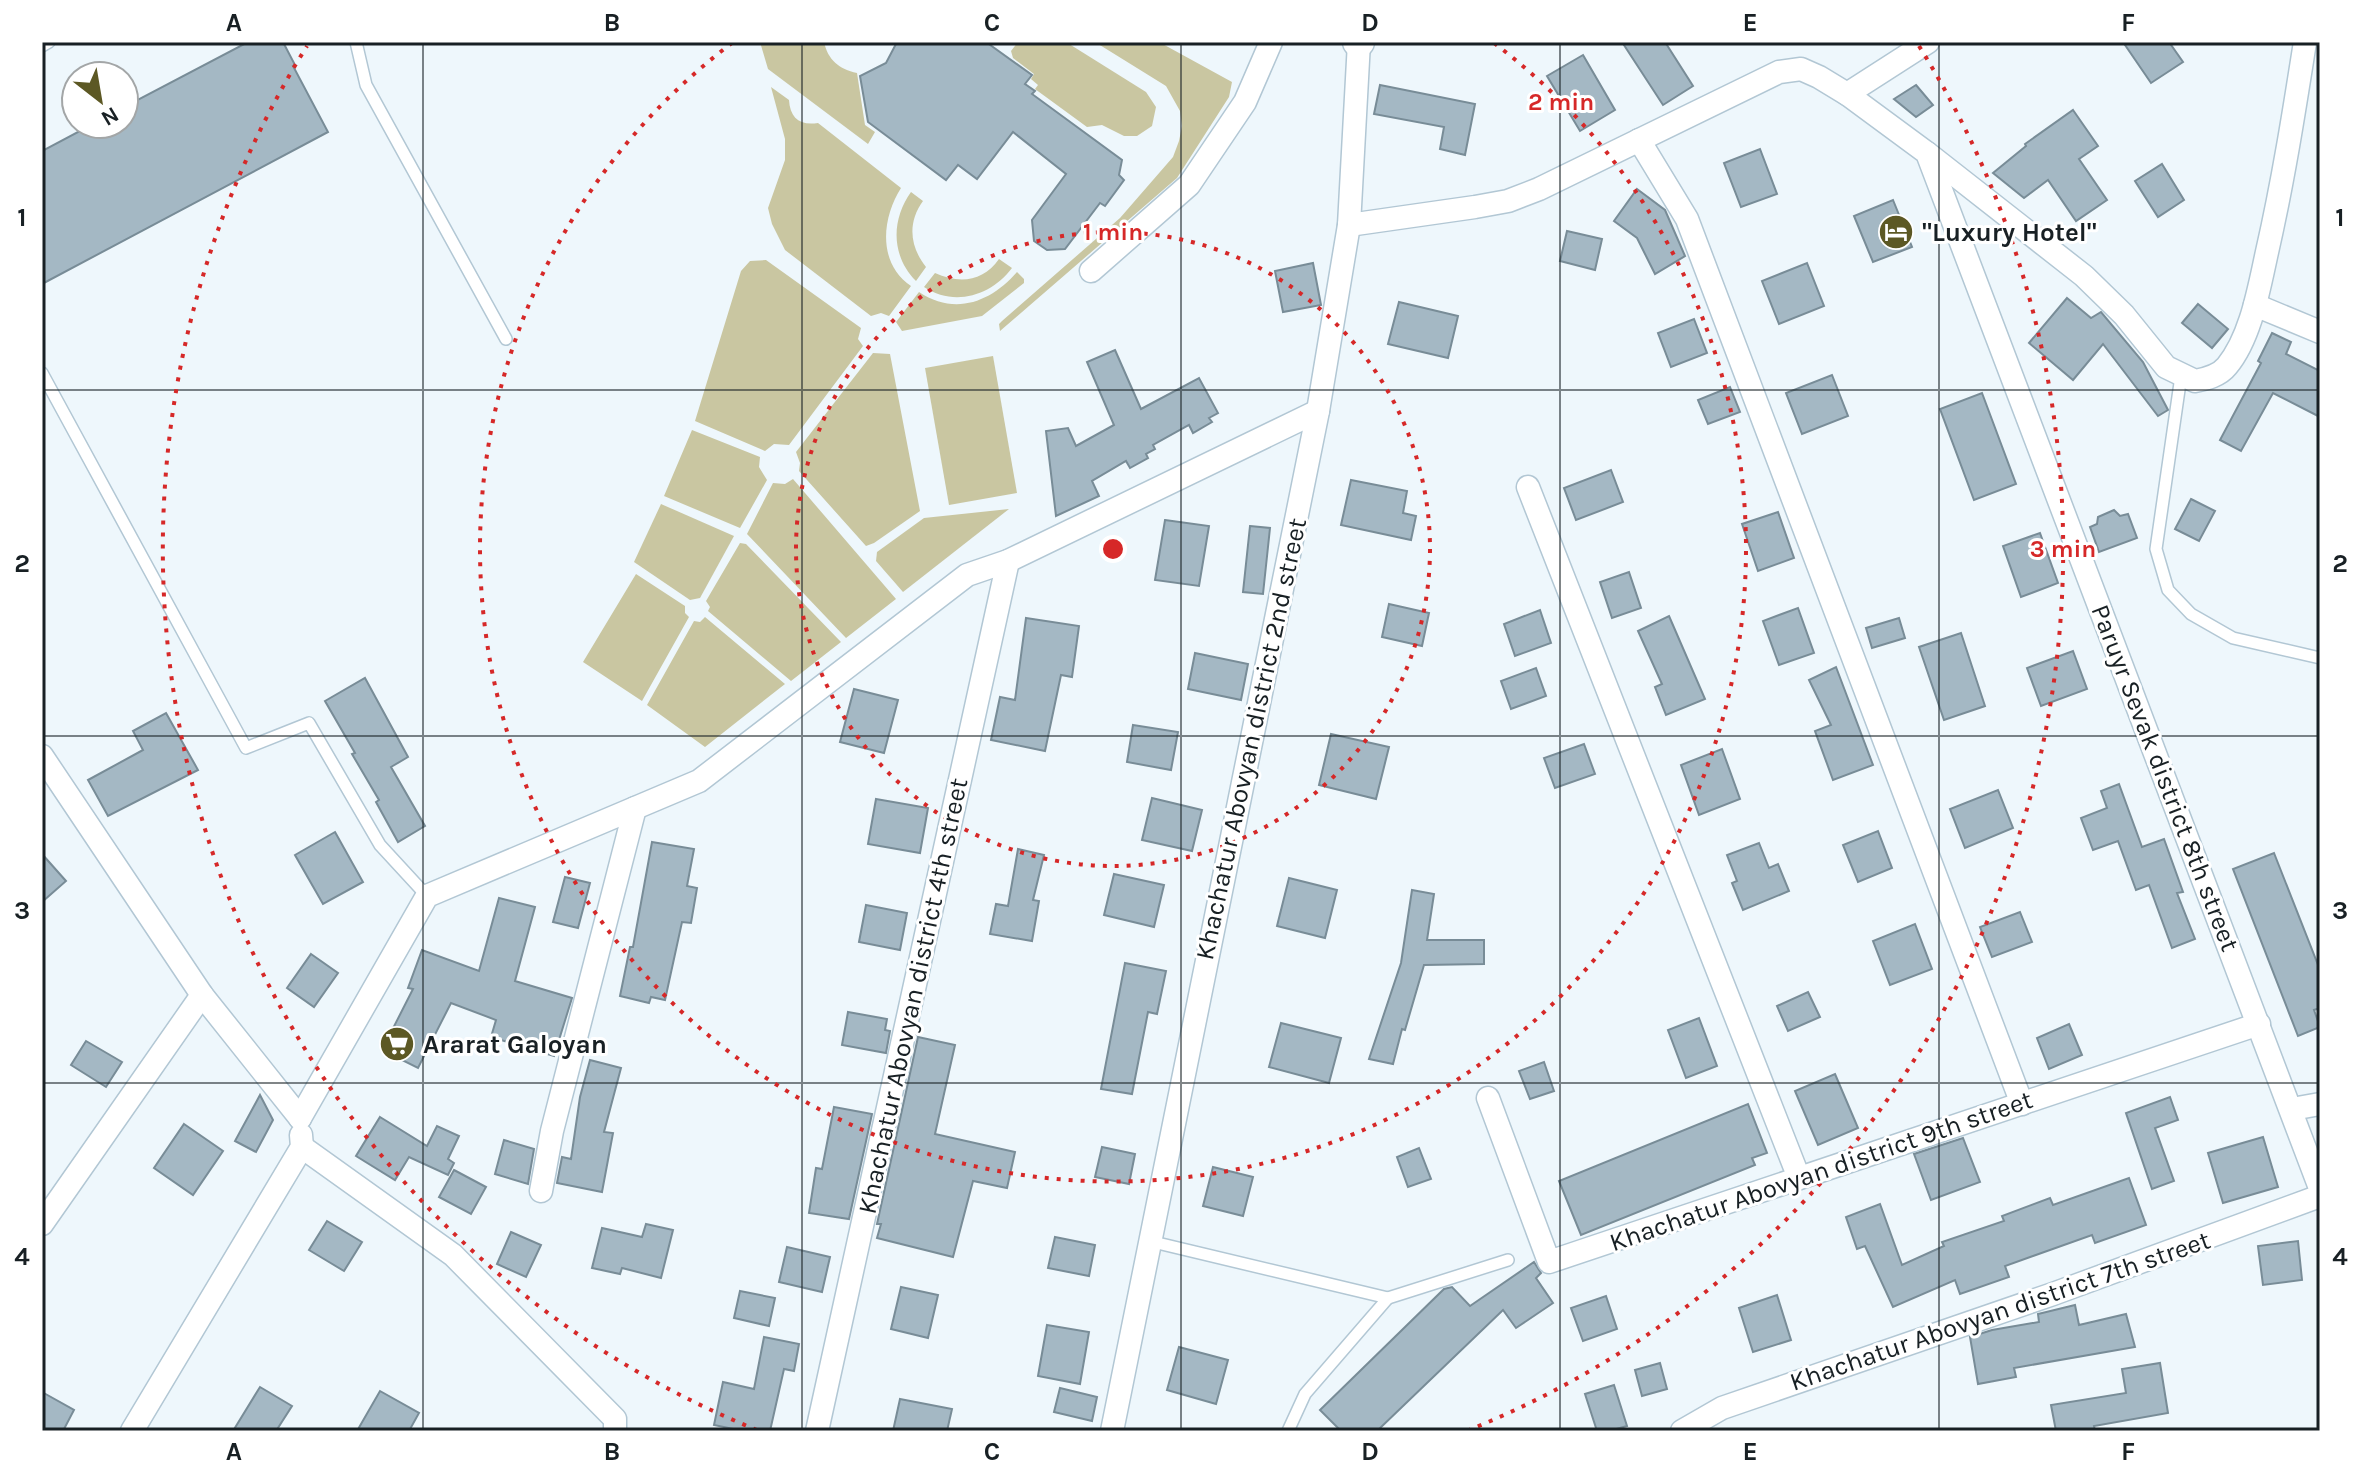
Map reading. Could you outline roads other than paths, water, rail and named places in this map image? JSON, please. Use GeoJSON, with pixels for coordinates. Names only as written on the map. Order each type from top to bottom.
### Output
{"type":"FeatureCollection","features":[{"type":"Feature","properties":{"kind":"street"},"geometry":{"type":"LineString","coordinates":[[1091,271],[1189,185],[1245,102],[1271,42]]}},
{"type":"Feature","properties":{"kind":"street","name":"Khachatur Abovyan district 2nd street"},"geometry":{"type":"LineString","coordinates":[[1112,1431],[1318,411],[1349,225],[1358,42]]}},
{"type":"Feature","properties":{"kind":"street"},"geometry":{"type":"LineString","coordinates":[[1847,94],[1928,42]]}},
{"type":"Feature","properties":{"kind":"street"},"geometry":{"type":"LineString","coordinates":[[1349,225],[1508,201],[1539,189],[1779,72],[1801,69],[1847,94],[2084,276],[2124,315],[2166,367],[2195,381],[2210,378],[2224,369],[2234,355],[2255,305],[2283,182],[2305,42]]}},
{"type":"Feature","properties":{"kind":"street"},"geometry":{"type":"LineString","coordinates":[[1639,140],[1687,219],[2022,1104]]}},
{"type":"Feature","properties":{"kind":"street","name":"Paruyr Sevak district 8th street"},"geometry":{"type":"LineString","coordinates":[[1927,153],[2320,1188]]}},
{"type":"Feature","properties":{"kind":"street"},"geometry":{"type":"LineString","coordinates":[[2255,305],[2320,332]]}},
{"type":"Feature","properties":{"kind":"street"},"geometry":{"type":"LineString","coordinates":[[132,1431],[302,1147],[300,1118],[427,896],[699,781],[967,575],[1008,561],[1318,411]]}},
{"type":"Feature","properties":{"kind":"street"},"geometry":{"type":"LineString","coordinates":[[1528,487],[1799,1178]]}},
{"type":"Feature","properties":{"kind":"street","name":"Khachatur Abovyan district 4th street"},"geometry":{"type":"LineString","coordinates":[[817,1431],[1008,561]]}},
{"type":"Feature","properties":{"kind":"street"},"geometry":{"type":"LineString","coordinates":[[42,756],[202,995],[300,1118]]}},
{"type":"Feature","properties":{"kind":"street"},"geometry":{"type":"LineString","coordinates":[[541,1191],[552,1131],[635,808]]}},
{"type":"Feature","properties":{"kind":"street"},"geometry":{"type":"LineString","coordinates":[[42,1224],[202,995]]}},
{"type":"Feature","properties":{"kind":"street","name":"Khachatur Abovyan district 9th street"},"geometry":{"type":"LineString","coordinates":[[1488,1098],[1549,1262],[2259,1024]]}},
{"type":"Feature","properties":{"kind":"street"},"geometry":{"type":"LineString","coordinates":[[2292,1109],[2320,1104]]}},
{"type":"Feature","properties":{"kind":"street"},"geometry":{"type":"LineString","coordinates":[[302,1147],[453,1255],[620,1427]]}},
{"type":"Feature","properties":{"kind":"street","name":"Khachatur Abovyan district 7th street"},"geometry":{"type":"LineString","coordinates":[[1682,1431],[1722,1408],[2053,1294],[2320,1196]]}},
{"type":"Feature","properties":{"kind":"lane"},"geometry":{"type":"LineString","coordinates":[[42,46],[49,42]]}},
{"type":"Feature","properties":{"kind":"lane"},"geometry":{"type":"LineString","coordinates":[[356,42],[366,85],[506,339]]}},
{"type":"Feature","properties":{"kind":"lane"},"geometry":{"type":"LineString","coordinates":[[42,373],[246,748],[309,723],[380,845],[427,896]]}},
{"type":"Feature","properties":{"kind":"lane"},"geometry":{"type":"LineString","coordinates":[[2181,376],[2156,549],[2168,590],[2191,614],[2233,638],[2320,658]]}},
{"type":"Feature","properties":{"kind":"lane"},"geometry":{"type":"LineString","coordinates":[[1149,1241],[1388,1298],[1508,1260]]}},
{"type":"Feature","properties":{"kind":"lane"},"geometry":{"type":"LineString","coordinates":[[1288,1431],[1305,1394],[1388,1298]]}},
{"type":"Feature","properties":{"kind":"place","name":"\"Luxury Hotel\""},"geometry":{"type":"Point","coordinates":[1896,232]}},
{"type":"Feature","properties":{"kind":"place","name":"Ararat Galoyan"},"geometry":{"type":"Point","coordinates":[397,1044]}}]}
